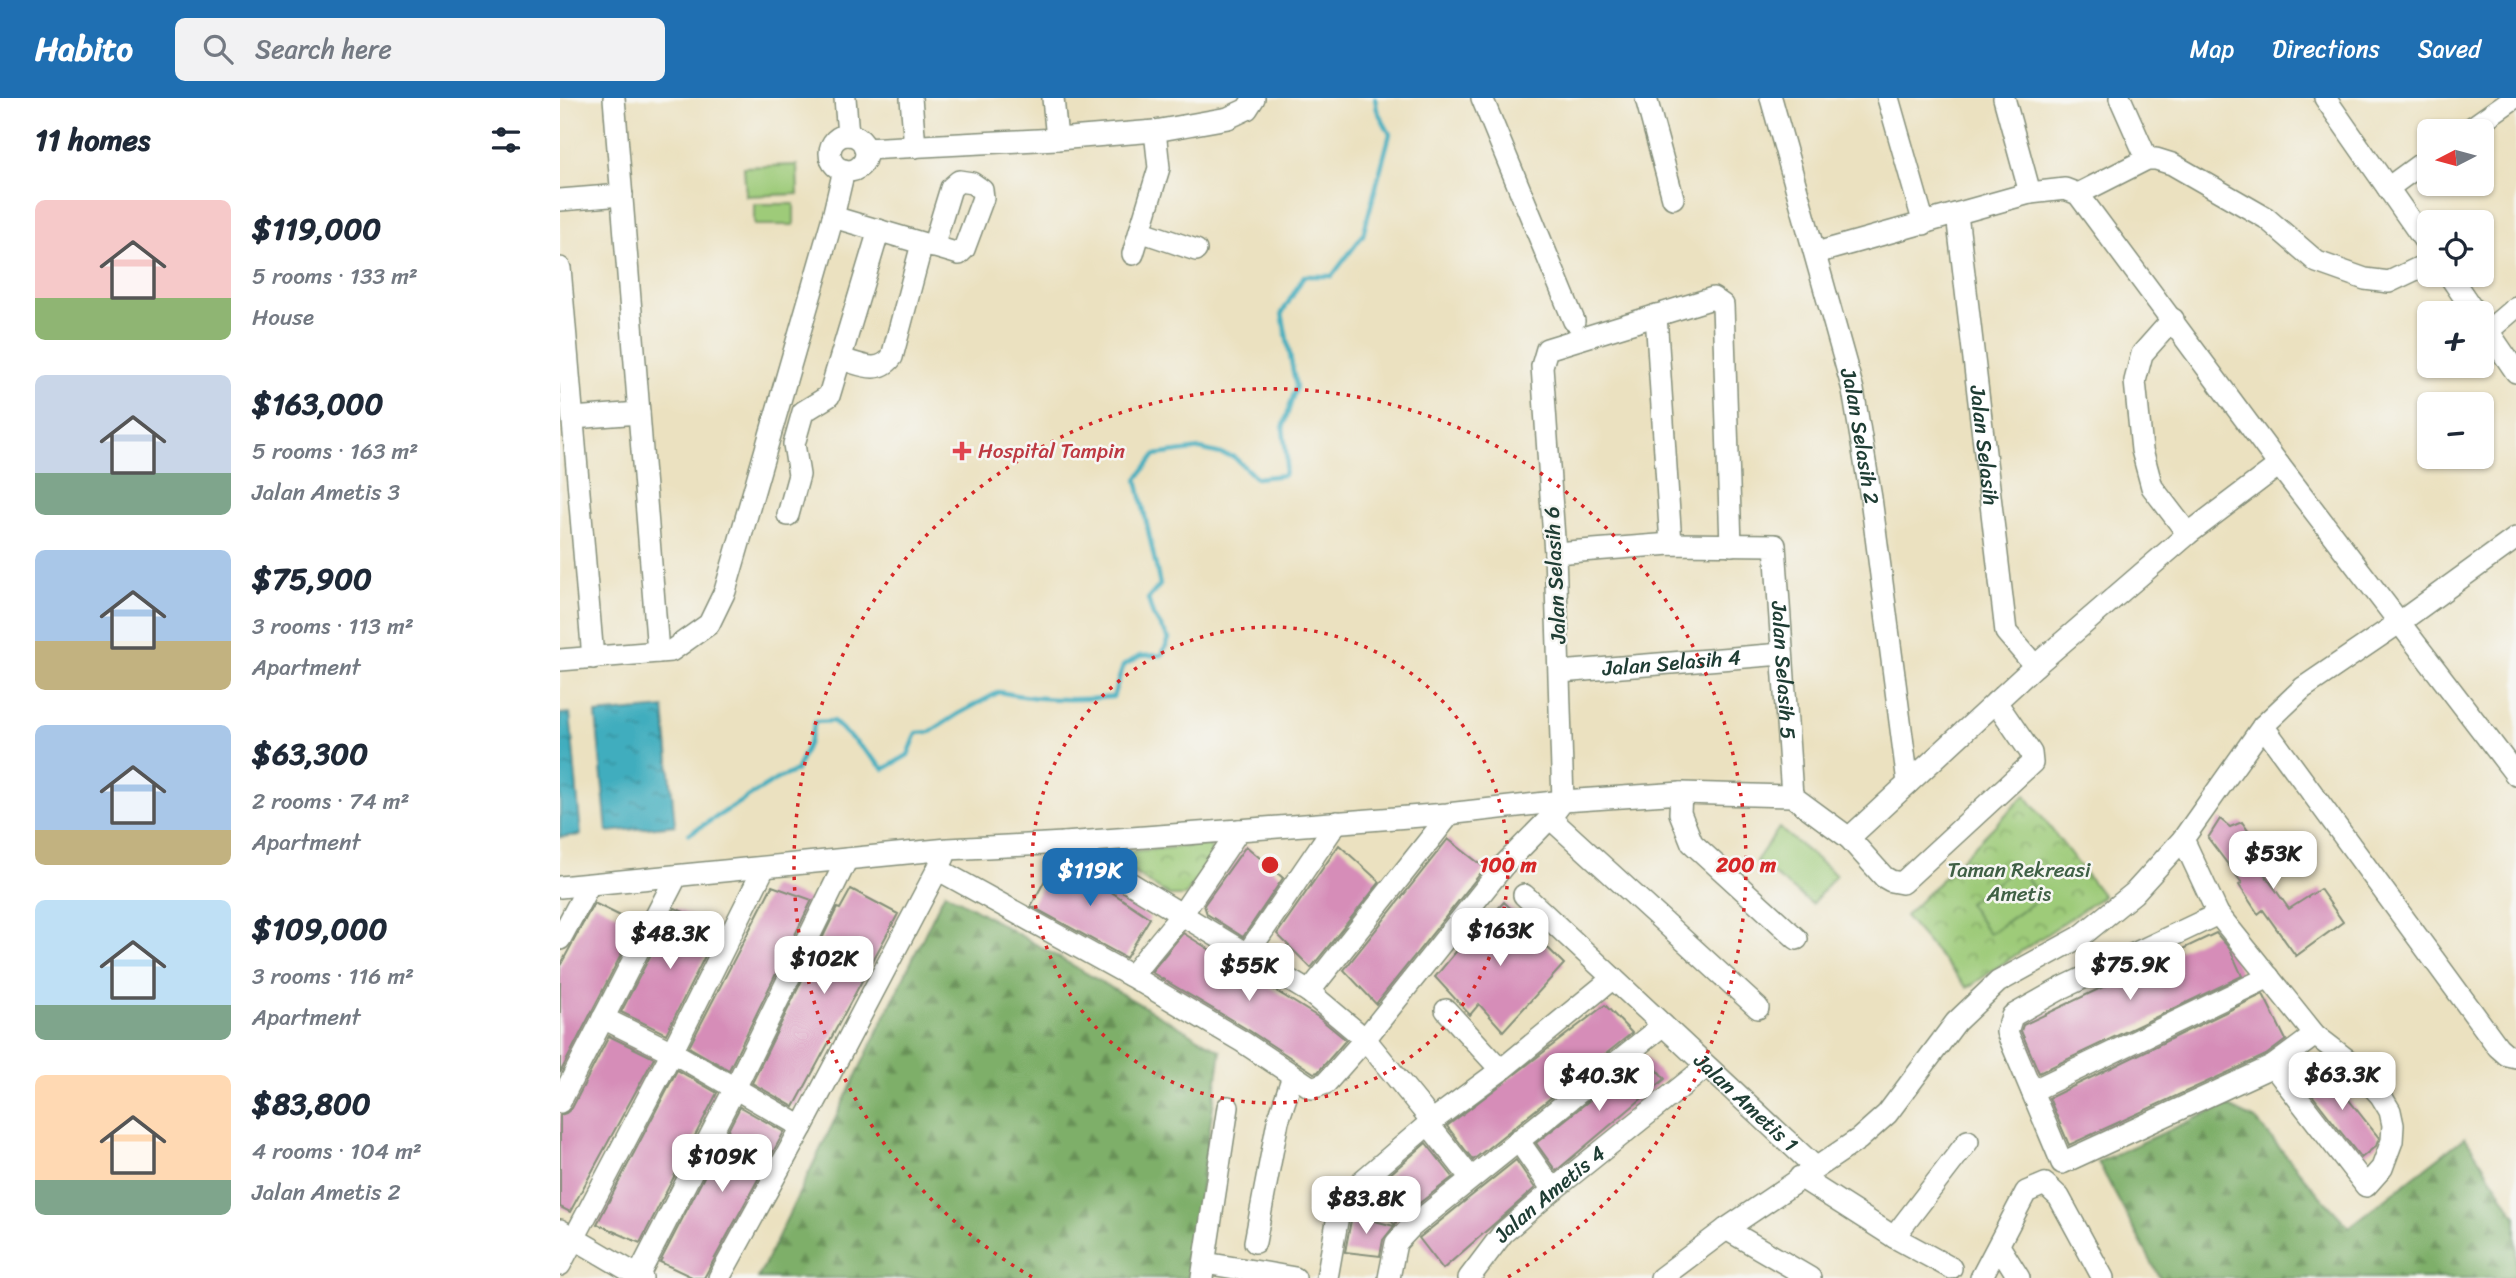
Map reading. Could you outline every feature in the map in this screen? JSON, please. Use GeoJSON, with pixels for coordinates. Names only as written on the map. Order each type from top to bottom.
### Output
{"type":"FeatureCollection","features":[{"type":"Feature","properties":{"kind":"street"},"geometry":{"type":"LineString","coordinates":[[614,98],[658,652]]}},
{"type":"Feature","properties":{"kind":"street"},"geometry":{"type":"LineString","coordinates":[[845,98],[848,135]]}},
{"type":"Feature","properties":{"kind":"street"},"geometry":{"type":"LineString","coordinates":[[911,98],[915,147]]}},
{"type":"Feature","properties":{"kind":"street"},"geometry":{"type":"LineString","coordinates":[[1053,98],[1057,139]]}},
{"type":"Feature","properties":{"kind":"street"},"geometry":{"type":"LineString","coordinates":[[865,149],[1155,131],[1228,118],[1247,109],[1254,98]]}},
{"type":"Feature","properties":{"kind":"street"},"geometry":{"type":"LineString","coordinates":[[1482,98],[1574,321]]}},
{"type":"Feature","properties":{"kind":"street"},"geometry":{"type":"LineString","coordinates":[[1646,98],[1673,198]]}},
{"type":"Feature","properties":{"kind":"street","name":"Jalan Selasih 2"},"geometry":{"type":"LineString","coordinates":[[1771,98],[1853,390],[1873,511],[1908,783]]}},
{"type":"Feature","properties":{"kind":"street"},"geometry":{"type":"LineString","coordinates":[[1888,98],[1924,223]]}},
{"type":"Feature","properties":{"kind":"street"},"geometry":{"type":"LineString","coordinates":[[2004,98],[2030,193]]}},
{"type":"Feature","properties":{"kind":"street"},"geometry":{"type":"LineString","coordinates":[[2120,98],[2147,159]]}},
{"type":"Feature","properties":{"kind":"street"},"geometry":{"type":"LineString","coordinates":[[2325,98],[2417,229]]}},
{"type":"Feature","properties":{"kind":"street"},"geometry":{"type":"LineString","coordinates":[[2484,119],[2514,98]]}},
{"type":"Feature","properties":{"kind":"street"},"geometry":{"type":"LineString","coordinates":[[1133,254],[1158,169],[1155,131]]}},
{"type":"Feature","properties":{"kind":"street"},"geometry":{"type":"LineString","coordinates":[[848,135],[859,139],[866,155],[860,166],[844,170],[834,164],[830,153],[833,142],[848,135]]}},
{"type":"Feature","properties":{"kind":"street"},"geometry":{"type":"LineString","coordinates":[[2078,194],[2147,159],[2156,159],[2172,164],[2266,218],[2317,262],[2365,279],[2389,282],[2417,269]]}},
{"type":"Feature","properties":{"kind":"street"},"geometry":{"type":"LineString","coordinates":[[2388,187],[2417,166]]}},
{"type":"Feature","properties":{"kind":"street"},"geometry":{"type":"LineString","coordinates":[[560,660],[671,651],[709,624],[725,591],[833,217],[844,170]]}},
{"type":"Feature","properties":{"kind":"street"},"geometry":{"type":"LineString","coordinates":[[1816,253],[2030,193],[2065,189],[2078,194],[2279,465],[2516,775]]}},
{"type":"Feature","properties":{"kind":"street"},"geometry":{"type":"LineString","coordinates":[[560,200],[622,195]]}},
{"type":"Feature","properties":{"kind":"street","name":"Jalan Selasih"},"geometry":{"type":"LineString","coordinates":[[1957,214],[2006,632],[2035,666]]}},
{"type":"Feature","properties":{"kind":"street"},"geometry":{"type":"LineString","coordinates":[[833,217],[928,245],[892,357],[885,366],[875,368],[841,359]]}},
{"type":"Feature","properties":{"kind":"street"},"geometry":{"type":"LineString","coordinates":[[788,515],[799,475],[793,444],[803,412],[829,396],[879,230]]}},
{"type":"Feature","properties":{"kind":"street"},"geometry":{"type":"LineString","coordinates":[[1140,231],[1196,250]]}},
{"type":"Feature","properties":{"kind":"street"},"geometry":{"type":"LineString","coordinates":[[560,268],[562,326],[572,418],[569,481],[593,658]]}},
{"type":"Feature","properties":{"kind":"street"},"geometry":{"type":"LineString","coordinates":[[1555,553],[1671,544],[1731,545],[1723,305],[1713,298],[1656,315],[1671,544]]}},
{"type":"Feature","properties":{"kind":"street"},"geometry":{"type":"LineString","coordinates":[[2494,316],[2516,307]]}},
{"type":"Feature","properties":{"kind":"street","name":"Jalan Selasih 6"},"geometry":{"type":"LineString","coordinates":[[1556,809],[1560,672],[1542,366],[1548,349],[1656,315]]}},
{"type":"Feature","properties":{"kind":"street"},"geometry":{"type":"LineString","coordinates":[[2173,320],[2142,354],[2135,381],[2141,450],[2151,487],[2188,534]]}},
{"type":"Feature","properties":{"kind":"street"},"geometry":{"type":"LineString","coordinates":[[2494,341],[2516,373]]}},
{"type":"Feature","properties":{"kind":"street"},"geometry":{"type":"LineString","coordinates":[[572,418],[639,413]]}},
{"type":"Feature","properties":{"kind":"street"},"geometry":{"type":"LineString","coordinates":[[1849,838],[2035,666],[2188,534],[2279,465]]}},
{"type":"Feature","properties":{"kind":"street"},"geometry":{"type":"LineString","coordinates":[[1667,1276],[1726,1229],[1859,1139],[1888,1114],[1956,1022],[1998,982],[2080,937],[2134,893],[2183,839],[2263,726],[2303,688],[2516,538]]}},
{"type":"Feature","properties":{"kind":"street","name":"Jalan Selasih 5"},"geometry":{"type":"LineString","coordinates":[[1731,545],[1775,545],[1792,796]]}},
{"type":"Feature","properties":{"kind":"street","name":"Jalan Selasih 4"},"geometry":{"type":"LineString","coordinates":[[1560,672],[1782,654]]}},
{"type":"Feature","properties":{"kind":"street"},"geometry":{"type":"LineString","coordinates":[[560,887],[948,849],[1556,809],[1681,793],[1792,796],[1849,838],[1884,877],[1902,883],[2032,763],[2031,753],[1996,702]]}},
{"type":"Feature","properties":{"kind":"street"},"geometry":{"type":"LineString","coordinates":[[2263,726],[2498,1047],[2507,1055],[2516,1056]]}},
{"type":"Feature","properties":{"kind":"street"},"geometry":{"type":"LineString","coordinates":[[1681,793],[1680,813],[1692,843],[1797,939]]}},
{"type":"Feature","properties":{"kind":"street"},"geometry":{"type":"LineString","coordinates":[[1556,809],[1758,1008]]}},
{"type":"Feature","properties":{"kind":"street"},"geometry":{"type":"LineString","coordinates":[[939,870],[1131,976],[1243,1042],[1312,1088],[1326,1083],[1365,1039],[1504,865],[1556,809]]}},
{"type":"Feature","properties":{"kind":"street"},"geometry":{"type":"LineString","coordinates":[[1309,992],[1450,814]]}},
{"type":"Feature","properties":{"kind":"street"},"geometry":{"type":"LineString","coordinates":[[1247,954],[1337,822]]}},
{"type":"Feature","properties":{"kind":"street"},"geometry":{"type":"LineString","coordinates":[[1131,976],[1182,914],[1240,830]]}},
{"type":"Feature","properties":{"kind":"street"},"geometry":{"type":"LineString","coordinates":[[2183,839],[2218,914],[2315,1035],[2350,1062],[2381,1096],[2390,1111],[2392,1141],[2382,1168],[2366,1186],[2273,1066]]}},
{"type":"Feature","properties":{"kind":"street"},"geometry":{"type":"LineString","coordinates":[[1064,843],[1309,992],[1365,1039],[1470,1177]]}},
{"type":"Feature","properties":{"kind":"street"},"geometry":{"type":"LineString","coordinates":[[719,1278],[948,849]]}},
{"type":"Feature","properties":{"kind":"street"},"geometry":{"type":"LineString","coordinates":[[567,1234],[639,1277],[847,859]]}},
{"type":"Feature","properties":{"kind":"street"},"geometry":{"type":"LineString","coordinates":[[560,1265],[567,1234],[672,1052],[764,868]]}},
{"type":"Feature","properties":{"kind":"street"},"geometry":{"type":"LineString","coordinates":[[560,1102],[677,877]]}},
{"type":"Feature","properties":{"kind":"street"},"geometry":{"type":"LineString","coordinates":[[560,939],[589,885]]}},
{"type":"Feature","properties":{"kind":"street","name":"Jalan Ametis 1"},"geometry":{"type":"LineString","coordinates":[[1524,895],[1663,1025],[1808,1172],[1895,1237],[1951,1268]]}},
{"type":"Feature","properties":{"kind":"street"},"geometry":{"type":"LineString","coordinates":[[2218,914],[2062,988],[2011,1016],[2007,1031],[2063,1163],[2273,1066],[2315,1035]]}},
{"type":"Feature","properties":{"kind":"street"},"geometry":{"type":"LineString","coordinates":[[2032,1091],[2269,977]]}},
{"type":"Feature","properties":{"kind":"street"},"geometry":{"type":"LineString","coordinates":[[1327,1278],[1341,1199],[1612,978]]}},
{"type":"Feature","properties":{"kind":"street"},"geometry":{"type":"LineString","coordinates":[[1446,1010],[1501,1070]]}},
{"type":"Feature","properties":{"kind":"street"},"geometry":{"type":"LineString","coordinates":[[604,1018],[672,1052],[802,1126]]}},
{"type":"Feature","properties":{"kind":"street"},"geometry":{"type":"LineString","coordinates":[[1389,1278],[1396,1243],[1411,1227],[1470,1177],[1663,1025]]}},
{"type":"Feature","properties":{"kind":"street","name":"Jalan Ametis 4"},"geometry":{"type":"LineString","coordinates":[[1469,1278],[1503,1233],[1706,1068]]}},
{"type":"Feature","properties":{"kind":"street"},"geometry":{"type":"LineString","coordinates":[[1255,1242],[1278,1121],[1293,1076]]}},
{"type":"Feature","properties":{"kind":"street"},"geometry":{"type":"LineString","coordinates":[[1228,1107],[1203,1270],[1295,1278]]}},
{"type":"Feature","properties":{"kind":"street"},"geometry":{"type":"LineString","coordinates":[[1518,1140],[1553,1190]]}},
{"type":"Feature","properties":{"kind":"street"},"geometry":{"type":"LineString","coordinates":[[1895,1237],[1968,1140]]}},
{"type":"Feature","properties":{"kind":"street"},"geometry":{"type":"LineString","coordinates":[[1981,1278],[2026,1192],[2045,1184],[2059,1197],[2103,1278]]}},
{"type":"Feature","properties":{"kind":"street"},"geometry":{"type":"LineString","coordinates":[[1726,1229],[1810,1278]]}},
{"type":"Feature","properties":{"kind":"street"},"geometry":{"type":"LineString","coordinates":[[1999,1246],[2019,1278]]}},
{"type":"Feature","properties":{"kind":"green space"},"geometry":{"type":"Polygon","coordinates":[[[797,165],[798,194],[746,196],[744,167],[797,165]]]}},
{"type":"Feature","properties":{"kind":"green space"},"geometry":{"type":"Polygon","coordinates":[[[754,204],[794,204],[794,225],[754,225],[754,204]]]}},
{"type":"Feature","properties":{"kind":"green space","name":"Taman Rekreasi Ametis"},"geometry":{"type":"Polygon","coordinates":[[[2025,795],[2103,896],[1967,988],[1905,916],[2025,795]]]}},
{"type":"Feature","properties":{"kind":"green space"},"geometry":{"type":"Polygon","coordinates":[[[1779,828],[1836,875],[1812,904],[1756,861],[1779,828]]]}},
{"type":"Feature","properties":{"kind":"green space"},"geometry":{"type":"Polygon","coordinates":[[[1209,844],[1214,856],[1185,896],[1170,896],[1105,854],[1209,844]]]}},
{"type":"Feature","properties":{"kind":"green space"},"geometry":{"type":"Polygon","coordinates":[[[2019,867],[2040,898],[1989,934],[1968,903],[2019,867]]]}},
{"type":"Feature","properties":{"kind":"green space"},"geometry":{"type":"Polygon","coordinates":[[[945,892],[1221,1051],[1188,1278],[758,1278],[945,892]]]}},
{"type":"Feature","properties":{"kind":"green space"},"geometry":{"type":"Polygon","coordinates":[[[2225,1105],[2256,1120],[2349,1227],[2465,1137],[2516,1216],[2516,1278],[2160,1278],[2098,1162],[2225,1105]]]}},
{"type":"Feature","properties":{"kind":"water"},"geometry":{"type":"Polygon","coordinates":[[[664,708],[675,825],[607,832],[596,714],[664,708]]]}},
{"type":"Feature","properties":{"kind":"water"},"geometry":{"type":"Polygon","coordinates":[[[570,713],[581,835],[560,837],[560,714],[570,713]]]}},
{"type":"Feature","properties":{"kind":"building"},"geometry":{"type":"Polygon","coordinates":[[[2220,819],[2230,827],[2242,822],[2264,854],[2256,862],[2289,909],[2320,889],[2343,922],[2296,956],[2263,910],[2258,914],[2239,885],[2242,883],[2208,838],[2220,819]]]}},
{"type":"Feature","properties":{"kind":"building"},"geometry":{"type":"Polygon","coordinates":[[[1448,839],[1485,868],[1376,1004],[1344,970],[1448,839]]]}},
{"type":"Feature","properties":{"kind":"building"},"geometry":{"type":"Polygon","coordinates":[[[1339,845],[1380,882],[1311,968],[1277,934],[1339,845]]]}},
{"type":"Feature","properties":{"kind":"building"},"geometry":{"type":"Polygon","coordinates":[[[1246,846],[1283,878],[1243,937],[1207,914],[1204,905],[1246,846]]]}},
{"type":"Feature","properties":{"kind":"building"},"geometry":{"type":"Polygon","coordinates":[[[1058,856],[1150,918],[1126,958],[1031,906],[1058,856]]]}},
{"type":"Feature","properties":{"kind":"building"},"geometry":{"type":"Polygon","coordinates":[[[772,886],[812,900],[729,1070],[689,1047],[772,886]]]}},
{"type":"Feature","properties":{"kind":"building"},"geometry":{"type":"Polygon","coordinates":[[[851,889],[898,914],[794,1107],[752,1083],[837,908],[840,909],[851,889]]]}},
{"type":"Feature","properties":{"kind":"building"},"geometry":{"type":"Polygon","coordinates":[[[1504,902],[1541,937],[1539,939],[1564,964],[1503,1031],[1479,1004],[1470,1015],[1435,977],[1469,936],[1471,938],[1504,902]]]}},
{"type":"Feature","properties":{"kind":"building"},"geometry":{"type":"Polygon","coordinates":[[[594,903],[637,924],[560,1073],[560,966],[594,903]]]}},
{"type":"Feature","properties":{"kind":"building"},"geometry":{"type":"Polygon","coordinates":[[[675,908],[719,928],[666,1034],[621,1012],[675,908]]]}},
{"type":"Feature","properties":{"kind":"building"},"geometry":{"type":"Polygon","coordinates":[[[1183,933],[1318,1017],[1346,1040],[1318,1072],[1314,1073],[1151,972],[1183,933]]]}},
{"type":"Feature","properties":{"kind":"building"},"geometry":{"type":"Polygon","coordinates":[[[2216,933],[2230,949],[2242,976],[2039,1073],[2021,1031],[2023,1025],[2216,933]]]}},
{"type":"Feature","properties":{"kind":"building"},"geometry":{"type":"Polygon","coordinates":[[[2263,994],[2286,1040],[2266,1055],[2069,1145],[2049,1098],[2263,994]]]}},
{"type":"Feature","properties":{"kind":"building"},"geometry":{"type":"Polygon","coordinates":[[[1605,1005],[1632,1033],[1473,1160],[1447,1126],[1605,1005]]]}},
{"type":"Feature","properties":{"kind":"building"},"geometry":{"type":"Polygon","coordinates":[[[609,1036],[654,1058],[570,1212],[560,1207],[560,1115],[572,1108],[609,1036]]]}},
{"type":"Feature","properties":{"kind":"building"},"geometry":{"type":"Polygon","coordinates":[[[1645,1056],[1665,1079],[1556,1171],[1536,1143],[1645,1056]]]}},
{"type":"Feature","properties":{"kind":"building"},"geometry":{"type":"Polygon","coordinates":[[[2322,1066],[2379,1138],[2376,1146],[2361,1158],[2302,1082],[2322,1066]]]}},
{"type":"Feature","properties":{"kind":"building"},"geometry":{"type":"Polygon","coordinates":[[[677,1070],[717,1093],[640,1243],[597,1224],[677,1070]]]}},
{"type":"Feature","properties":{"kind":"building"},"geometry":{"type":"Polygon","coordinates":[[[740,1107],[784,1132],[704,1278],[694,1278],[660,1262],[740,1107]]]}},
{"type":"Feature","properties":{"kind":"building"},"geometry":{"type":"Polygon","coordinates":[[[1426,1143],[1453,1177],[1403,1216],[1400,1213],[1395,1225],[1366,1195],[1426,1143]]]}},
{"type":"Feature","properties":{"kind":"building"},"geometry":{"type":"Polygon","coordinates":[[[1516,1160],[1535,1188],[1443,1269],[1419,1238],[1516,1160]]]}},
{"type":"Feature","properties":{"kind":"building"},"geometry":{"type":"Polygon","coordinates":[[[1352,1215],[1394,1226],[1383,1240],[1380,1256],[1345,1252],[1352,1215]]]}},
{"type":"Feature","properties":{"kind":"waterway"},"geometry":{"type":"LineString","coordinates":[[689,834],[777,779],[796,771],[815,722],[833,721],[884,769],[908,755],[917,733],[930,732],[999,692],[1056,699],[1113,697],[1123,666],[1140,656],[1162,655],[1169,639],[1153,615],[1148,599],[1160,585],[1137,479],[1155,455],[1200,449],[1234,457],[1256,478],[1284,475],[1287,460],[1283,428],[1296,387],[1282,313],[1304,276],[1332,276],[1363,235],[1390,134],[1377,110],[1375,98]]}},
{"type":"Feature","properties":{"kind":"place","name":"Hospital Tampin"},"geometry":{"type":"Point","coordinates":[962,451]}}]}
